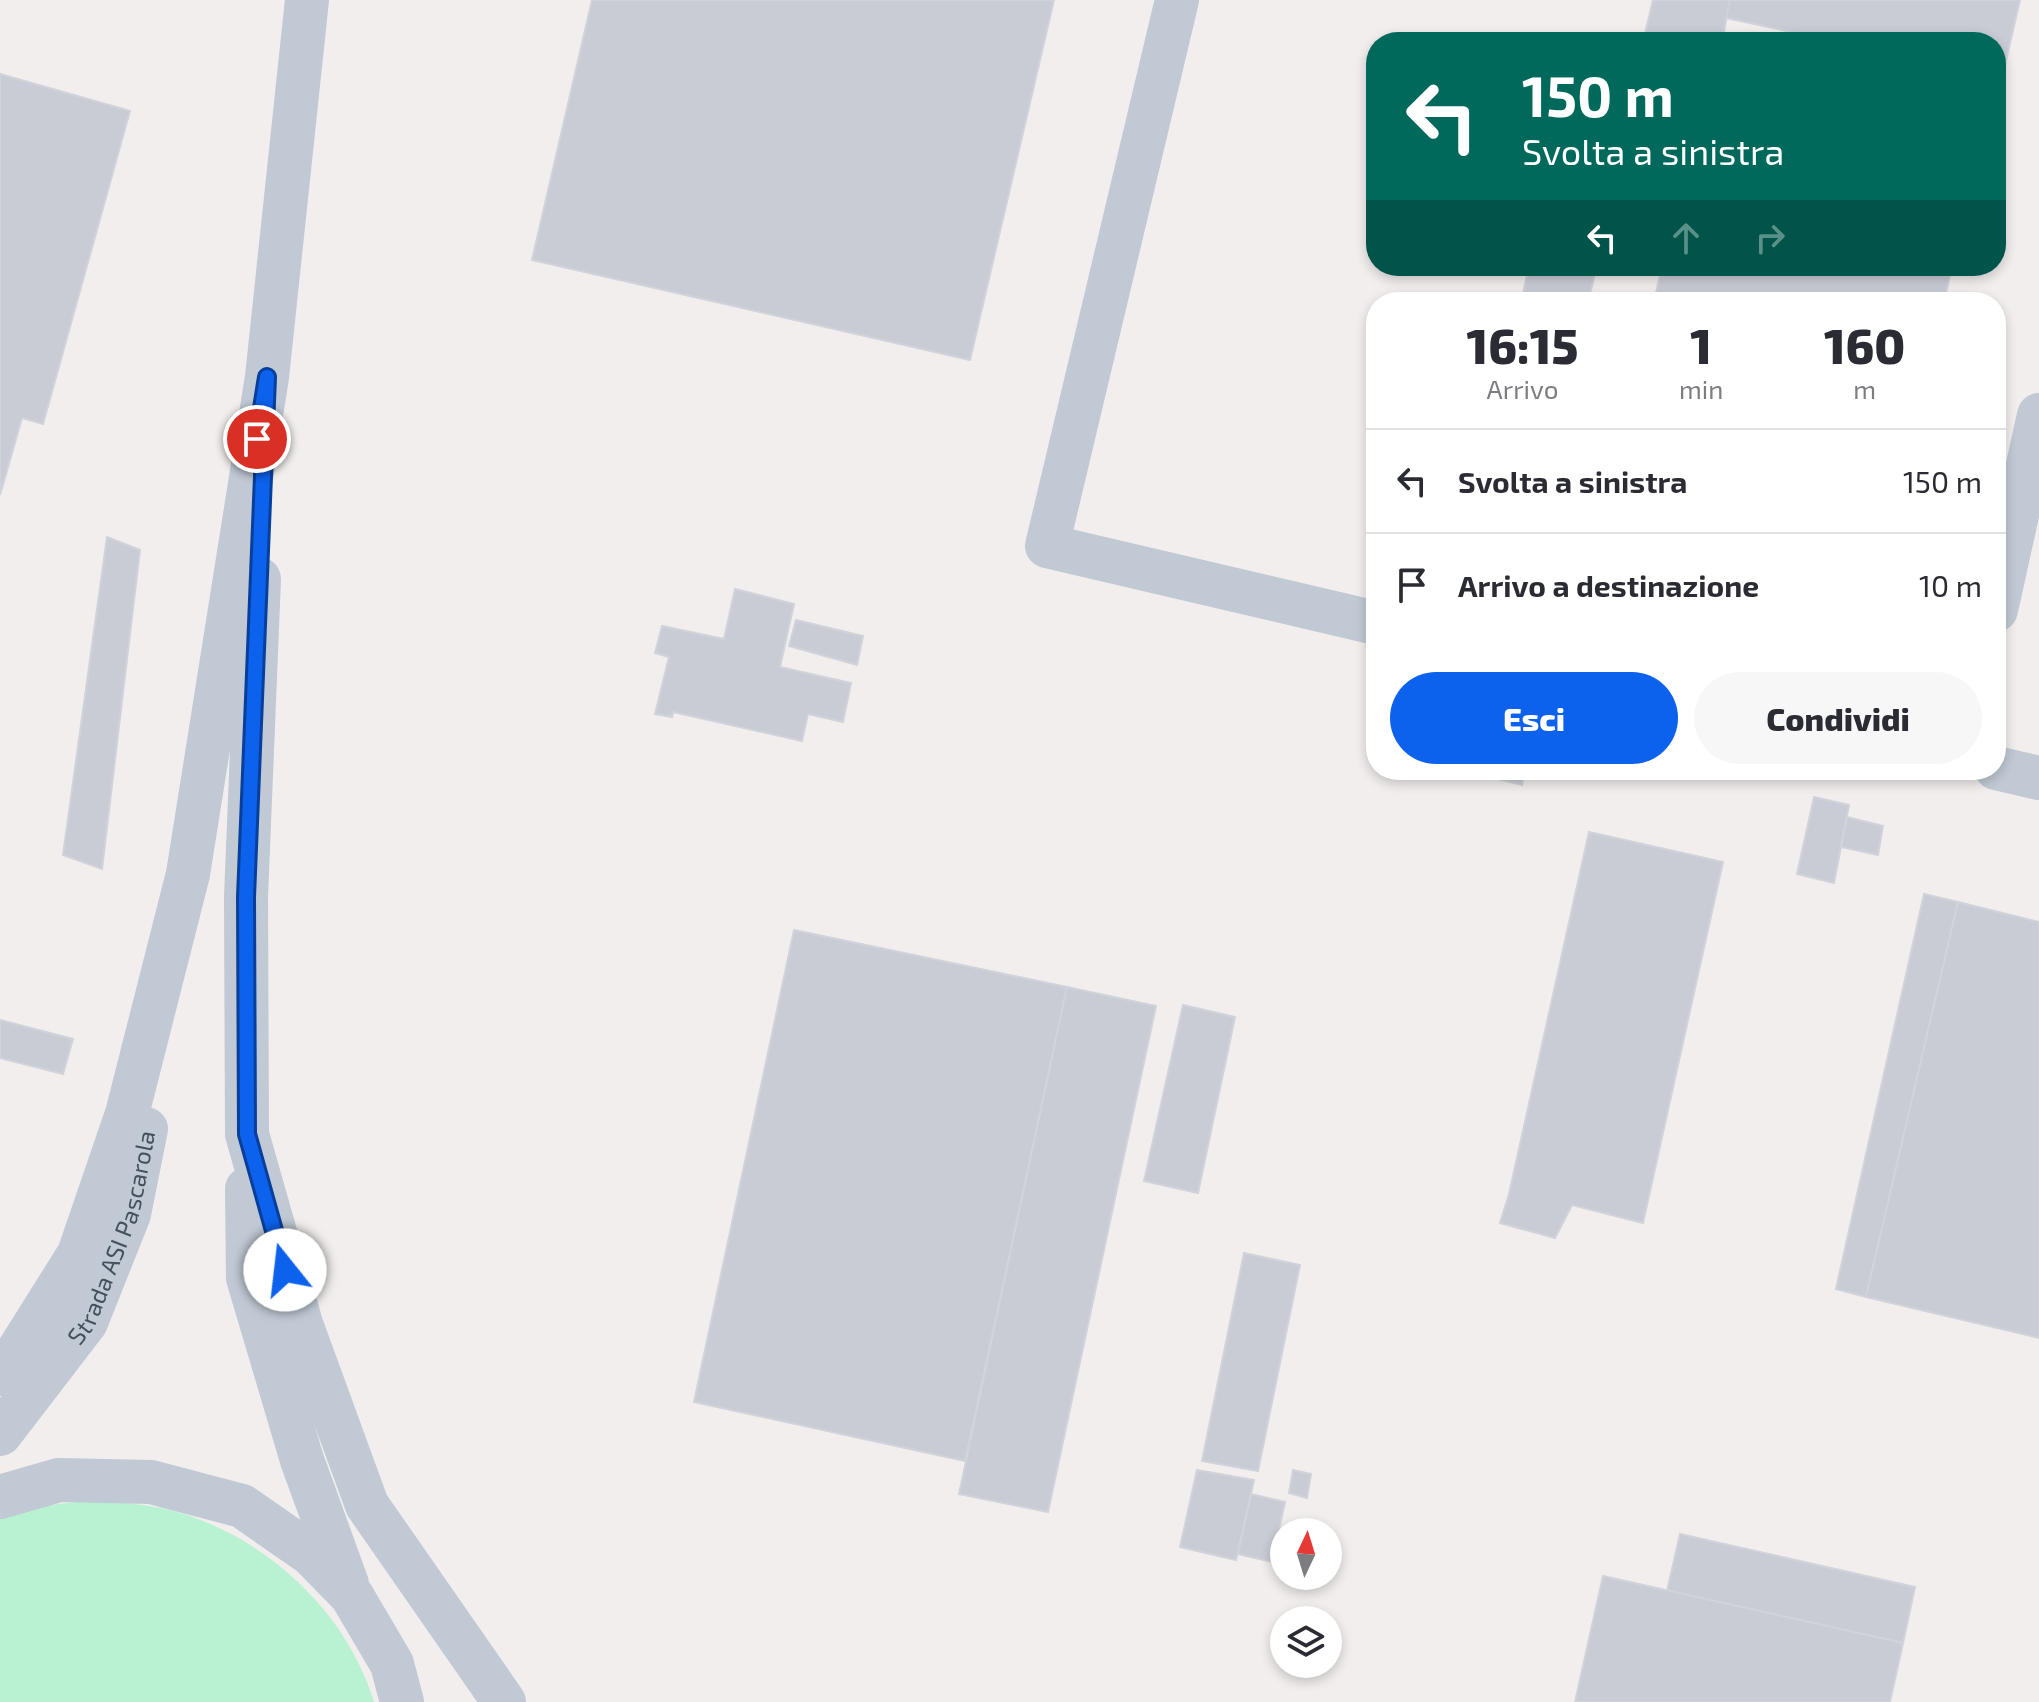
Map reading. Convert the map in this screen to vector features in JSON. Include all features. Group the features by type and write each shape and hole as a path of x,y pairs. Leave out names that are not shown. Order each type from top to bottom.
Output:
{"street":[{"path":"0,1374 10,1364 79,1254 127,1114 188,874 267,377 307,0"},
{"path":"1177,0 1047,546 1366,621"},
{"path":"267,377 246,897 248,1278 302,1460 352,1596 397,1683 435,1702"},
{"path":"2006,565 2039,415"},
{"path":"2006,770 2039,778"},
{"name":"Strada ASI Pascarola","path":"0,1434 86,1322 129,1214 157,1078 188,874"},
{"path":"247,1134 301,1324 367,1505 504,1702"},
{"path":"0,1497 59,1480 151,1482 242,1506 311,1554 352,1596"}],"green space":[{"path":"85,1501 136,1504 175,1511 249,1544 303,1586 326,1612 362,1670 374,1702 0,1702 0,1518 34,1507"}],"building":[{"path":"592,0 1054,0 970,360 532,260"},
{"path":"1653,0 1730,0 1724,32 1645,32"},
{"path":"1730,0 2020,0 2006,61 2006,32 1791,32 1726,18"},
{"path":"0,74 130,111 43,424 22,418 0,495"},
{"path":"1527,276 1594,276 1590,292 1523,292"},
{"path":"1660,276 1950,276 1946,292 1656,292"},
{"path":"107,537 140,550 102,869 63,855"},
{"path":"735,589 794,604 780,667 851,683 843,722 808,714 802,741 673,712 672,717 655,714 669,657 655,653 662,626 724,639"},
{"path":"796,620 863,636 857,665 789,646"},
{"path":"1502,780 1523,780 1522,785"},
{"path":"1814,797 1849,805 1834,883 1797,874"},
{"path":"1847,817 1883,826 1878,855 1841,847"},
{"path":"1589,832 1723,862 1643,1223 1572,1205 1555,1238 1500,1223"},
{"path":"1924,894 1958,902 1866,1297 1836,1289"},
{"path":"1958,902 2039,922 2039,1338 1866,1297"},
{"path":"794,930 1067,987 965,1461 694,1402"},
{"path":"1067,987 1156,1006 1048,1512 959,1494"},
{"path":"1183,1005 1235,1017 1198,1193 1144,1181"},
{"path":"0,1020 73,1039 63,1074 0,1058"},
{"path":"1244,1253 1300,1265 1258,1471 1202,1461"},
{"path":"1197,1470 1254,1480 1236,1560 1180,1547"},
{"path":"1293,1470 1311,1474 1307,1498 1289,1493"},
{"path":"1251,1494 1285,1502 1282,1518 1270,1518 1270,1562 1238,1554"},
{"path":"1680,1534 1915,1587 1903,1643 1667,1591"},
{"path":"1603,1576 1903,1643 1890,1702 1575,1702"}],"route":[{"path":"257,439 267,377 246,897 247,1134 285,1270"}]}
